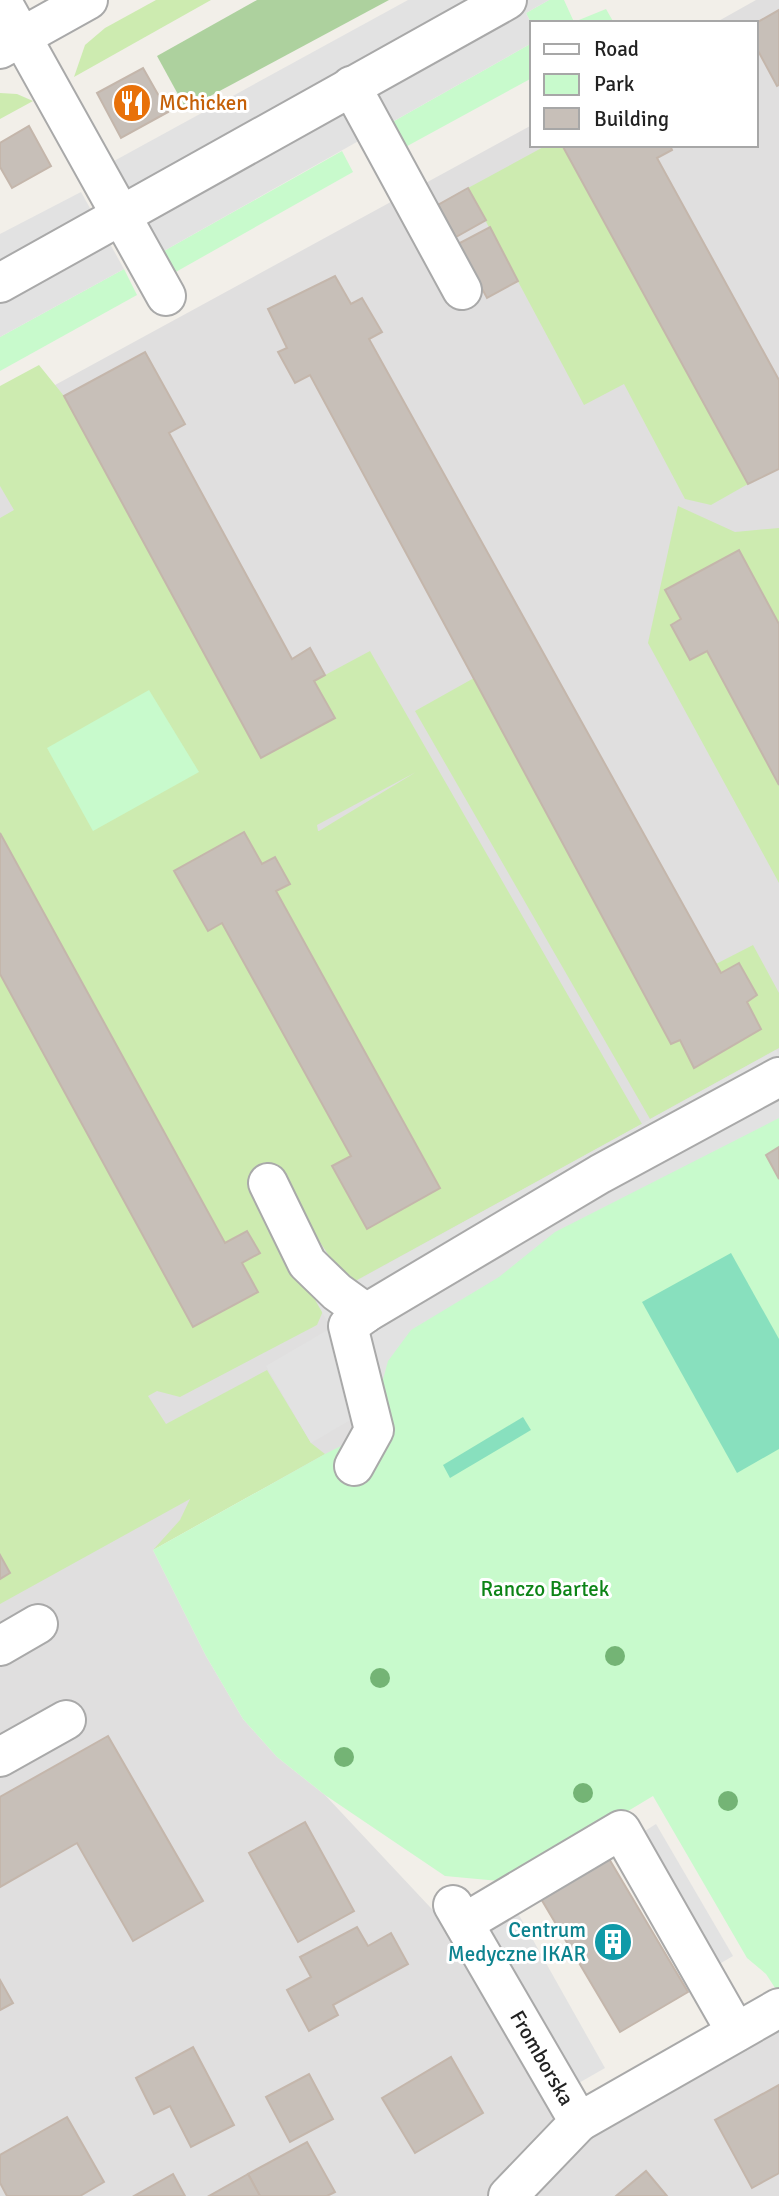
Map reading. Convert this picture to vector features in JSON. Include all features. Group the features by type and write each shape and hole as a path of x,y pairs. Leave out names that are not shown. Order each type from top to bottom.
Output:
{"street":[{"path":"1,0 11,43 121,216 166,296"},
{"path":"11,43 88,0"},
{"path":"0,283 508,0"},
{"path":"351,86 462,290"},
{"path":"354,1466 374,1430 348,1326 600,1174 779,1077"},
{"path":"268,1183 307,1263 337,1292 366,1313"},
{"path":"0,1646 38,1624"},
{"path":"0,1757 66,1720"},
{"name":"Fromborska","path":"508,2196 579,2122 459,1914 621,1830 736,2032"},
{"path":"579,2122 779,2008"}],"shaded area":[{"path":"408,0 549,0 526,13 530,21 530,44 162,252 114,161"},
{"path":"756,0 779,0 779,1078 374,1430 213,1515 153,1550 206,1656 243,1719 277,1757 325,1795 444,1922 579,2122 779,2008 779,2196 0,2196 0,415 530,126 530,147 758,147 758,21 719,21"},
{"path":"81,192 124,269 0,337 0,234"},
{"path":"776,1050 779,1056 779,1118 555,1232 499,1277 411,1330 388,1361 376,1405 311,1443 266,1366 331,1328 309,1289 349,1285"},
{"path":"656,1824 733,1956 690,1981 615,1850"},
{"path":"501,1883 605,2068 577,2084 472,1899"}],"green space":[{"path":"156,0 211,0 74,77 85,45 105,28"},
{"path":"257,0 389,0 186,109 157,56"},
{"path":"549,0 564,0 574,21 530,21 526,13"},
{"path":"606,9 613,21 576,21"},
{"path":"530,44 530,79 400,150 387,125"},
{"path":"0,93 17,94 33,101 0,119"},
{"path":"543,147 563,147 748,484 711,505 685,499 624,384 584,405 468,188"},
{"path":"342,151 353,172 174,273 162,252"},
{"path":"124,269 137,295 0,371 0,337"},
{"path":"39,365 64,396 261,758 335,718 314,681 370,651 642,1124 348,1285 286,1190 323,1311 317,1325 180,1397 157,1391 148,1396 166,1424 267,1370 311,1443 325,1454 153,1550 180,1520 190,1499 0,1604 0,1579 10,1573 0,1555 0,974 193,1327 257,1291 242,1263 259,1253 225,1243 0,833 0,518 14,510 0,486 0,386","holes":["416,772 319,831 318,831 317,825","244,832 262,864 275,857 290,884 276,891 440,1187 367,1228 332,1166 351,1156 222,923 207,930 175,871"]},
{"path":"678,506 735,532 779,528 779,624 739,550 665,590 681,619 707,651 779,785 779,883 648,643"},
{"path":"474,678 671,1044 680,1040 695,1068 761,1029 747,1002 757,995 740,964 721,973 716,964 753,945 779,993 779,1048 650,1119 415,711"},
{"path":"149,690 199,772 93,831 47,748"},
{"name":"Ranczo Bartek","path":"779,1103 779,1994 766,1974 747,1958 653,1796 510,1882 445,1876 325,1795 277,1757 243,1719 206,1656 153,1550 373,1430 348,1326"},
{"path":"731,1253 779,1339 779,1449 737,1473 642,1302"},
{"path":"523,1417 531,1430 450,1478 443,1465"}],"building":[{"path":"779,10 777,86 758,51 758,22"},
{"name":"MChicken","path":"143,68 168,112 121,138 97,93"},
{"path":"29,126 51,166 12,188 0,167 0,143"},
{"path":"563,147 671,147 672,150 657,158 779,380 779,469 748,484"},
{"path":"468,188 486,220 456,237 438,205"},
{"path":"490,227 518,281 487,298 458,244"},
{"path":"335,276 351,304 362,298 382,332 369,339 721,973 739,963 757,995 747,1002 761,1029 694,1068 680,1040 671,1044 310,375 295,383 278,352 287,348 268,309"},
{"path":"145,352 185,424 169,433 292,659 310,648 325,675 314,681 335,718 261,758 64,396"},
{"path":"739,550 779,624 779,785 707,651 690,660 671,625 681,619 665,590"},
{"path":"244,832 262,864 275,857 290,884 276,891 440,1188 367,1229 332,1166 351,1156 222,923 208,931 174,871"},
{"path":"0,833 225,1243 247,1231 260,1253 242,1263 258,1292 193,1327 0,974"},
{"path":"779,1147 779,1179 766,1155"},
{"path":"0,1555 10,1573 0,1579"},
{"path":"108,1736 203,1901 133,1941 77,1843 0,1887 0,1797"},
{"path":"305,1822 354,1911 298,1942 249,1853"},
{"name":"Centrum Medyczne IKAR","path":"605,1852 688,1992 620,2032 537,1892"},
{"path":"357,1927 368,1946 391,1933 408,1964 333,2005 338,2015 309,2031 287,1990 311,1977 300,1957"},
{"path":"0,1980 13,2003 0,2010"},
{"path":"193,2047 234,2125 191,2147 170,2106 154,2114 136,2078"},
{"path":"451,2057 483,2113 415,2153 382,2098"},
{"path":"309,2074 333,2119 290,2142 266,2097"},
{"path":"779,2085 779,2173 752,2188 715,2120"},
{"path":"67,2117 104,2182 80,2196 7,2196 0,2183 0,2155"},
{"path":"307,2142 335,2192 327,2196 260,2196 248,2174"},
{"path":"646,2171 667,2196 616,2196"},
{"path":"173,2174 185,2196 134,2196"},
{"path":"248,2174 260,2196 209,2196"}],"place":[{"name":"MChicken","path":"132,103"},
{"name":"Centrum Medyczne IKAR","path":"613,1942"}]}
